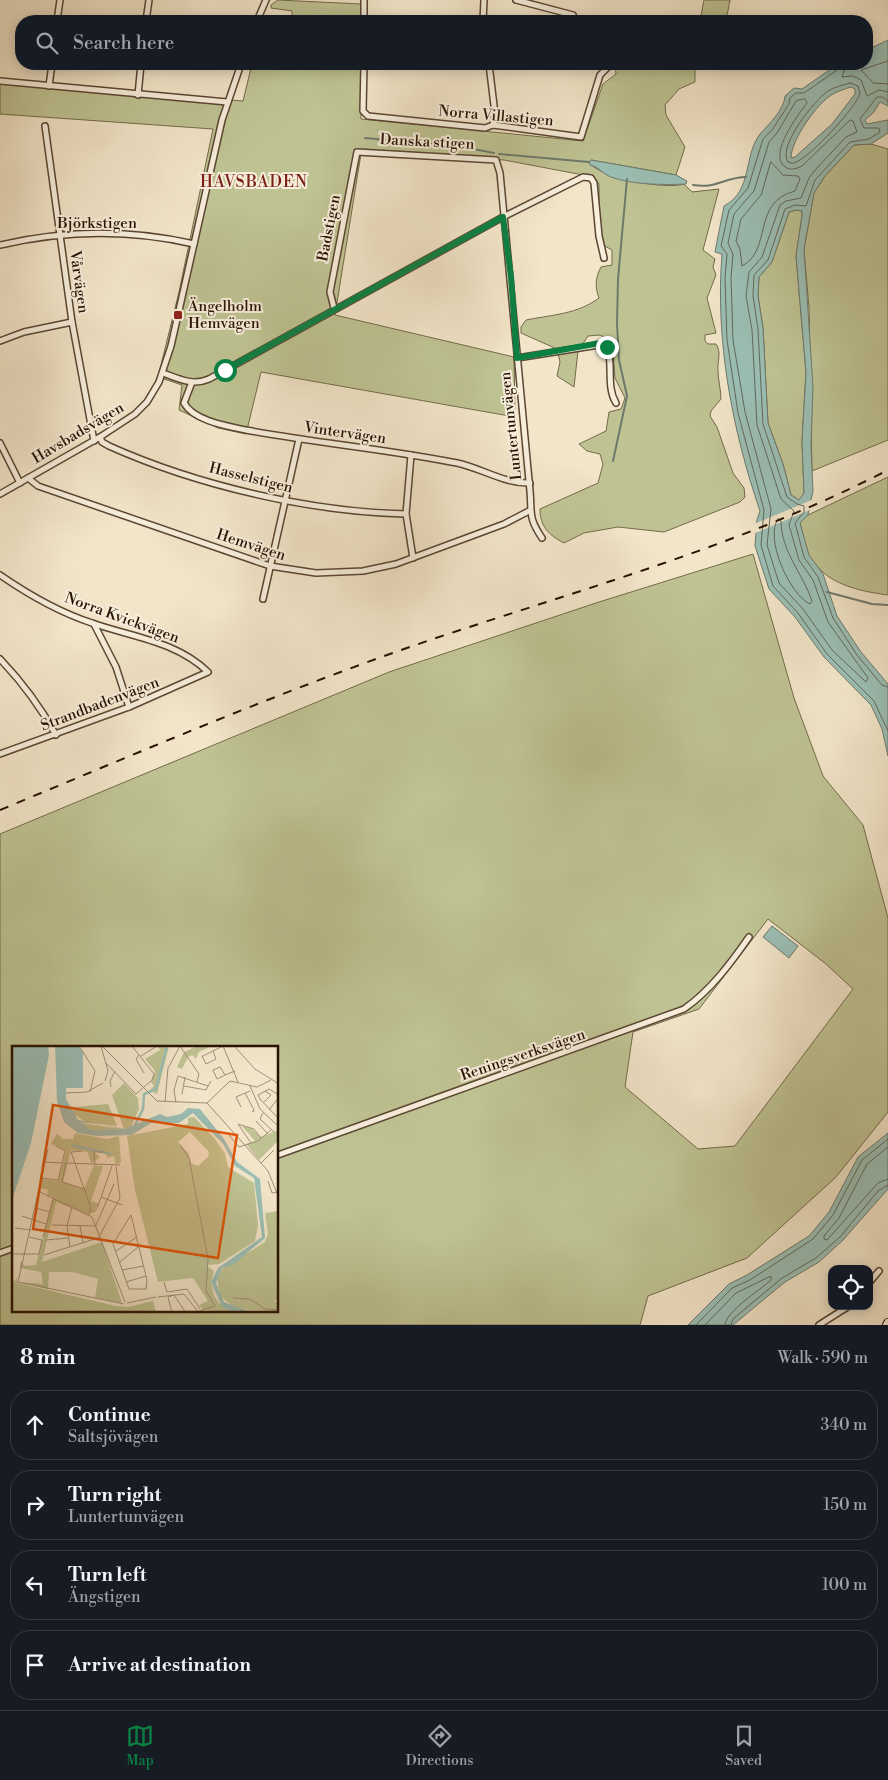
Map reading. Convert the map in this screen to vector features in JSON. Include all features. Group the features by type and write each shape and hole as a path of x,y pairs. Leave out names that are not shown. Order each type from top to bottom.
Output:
{"street":[{"path":"58,15 60,0"},
{"path":"147,15 150,0"},
{"path":"364,0 364,15"},
{"path":"484,0 484,15"},
{"path":"516,0 573,15"},
{"path":"259,15 263,1"},
{"path":"49,86 51,70"},
{"path":"138,95 140,70"},
{"name":"Havsbadsvägen","path":"0,494 100,438 135,414 147,402 162,373 227,102 239,70"},
{"name":"Norra Villastigen","path":"364,70 364,113 368,116 484,128 493,125 581,137 600,75 606,70"},
{"path":"490,70 494,114 493,125"},
{"path":"0,81 227,102"},
{"name":"Vårvägen","path":"45,126 72,322 94,440"},
{"name":"Danska stigen","path":"358,152 496,160"},
{"name":"Badstigen","path":"334,308 330,292 358,152"},
{"name":"Luntertunvägen","path":"496,160 500,173 503,217 511,277 530,483 529,511"},
{"path":"162,373 192,382 209,379 334,308 580,178 591,178 594,182 599,236 604,258"},
{"name":"Björkstigen","path":"0,245 59,234 130,233 194,244"},
{"path":"0,342 24,332 72,322"},
{"path":"517,358 600,343 606,344 612,396 616,403"},
{"name":"Vintervägen","path":"192,382 184,404 188,409 195,415 232,427 298,439 459,463 510,481 530,483"},
{"name":"Hasselstigen","path":"100,438 102,442 109,446 163,468 285,501 406,514"},
{"path":"263,599 298,439"},
{"path":"0,443 20,483"},
{"path":"411,455 406,514 413,558"},
{"name":"Hemvägen","path":"28,478 38,486 270,566 296,572 331,573 381,568 504,524 529,511"},
{"path":"529,511 535,527 542,538"},
{"name":"Norra Kvickvägen","path":"0,574 29,596 94,624 131,633 169,646 189,657 208,672"},
{"path":"94,624 116,668 129,707"},
{"path":"0,659 25,685 42,709 56,735"},
{"name":"Strandbadenvägen","path":"0,754 129,707 177,688 208,672"},
{"name":"Reningsverksvägen","path":"279,1155 684,1009 699,998 735,957 749,937"},
{"path":"0,1253 12,1249"},
{"path":"873,1278 879,1271"},
{"path":"819,1325 843,1310"}],"green space":[{"path":"278,0 361,4 361,15 292,15 292,11 271,8 271,5"},
{"path":"704,0 730,0 727,15 701,15"},
{"path":"251,70 361,70 361,119 583,141 603,84 616,74 616,70 695,70 695,82 679,89 665,105 666,115 685,147 676,175 591,160 589,162 595,168 619,178 649,184 684,184 692,192 719,189 703,250 715,259 713,267 716,275 707,298 716,333 705,335 705,341 708,344 716,344 719,351 718,374 721,399 711,411 710,416 717,427 733,473 744,488 745,497 740,502 664,532 618,527 584,533 564,543 546,530 540,515 540,509 598,483 603,464 600,454 587,451 579,444 606,431 609,412 621,409 625,398 615,378 613,351 608,339 600,335 588,336 578,351 574,387 557,376 560,362 557,349 521,333 521,327 526,320 573,311 599,298 596,287 598,275 601,267 612,265 612,250 603,245 599,218 599,184 594,177 504,160 361,154 335,315 514,357 515,417 261,372 246,434 218,428 179,410 182,385 158,377 179,292 213,129 0,114 0,81 243,101"},
{"path":"871,144 888,149 888,440 812,471 809,308 804,249 814,193 825,176 854,145"},
{"path":"802,211 796,256 806,372 802,441 804,493 800,501 791,495 783,464 768,423 763,328 758,296 759,277 772,262 789,212"},
{"path":"888,477 888,595 844,585 825,574 808,553 800,523 808,515"},
{"path":"753,554 794,698 823,776 863,825 888,918 888,1112 836,1177 747,1258 648,1296 640,1325 0,1325 0,834 389,672 599,602","holes":["768,919 826,964 853,989 735,1146 698,1149 625,1087 633,1032 699,1009"]}],"water":[{"path":"888,40 888,106 880,102 874,112 865,120 867,124 888,120 888,133 871,144 854,145 825,176 814,193 804,249 813,387 811,446 813,491 808,515 800,523 809,555 823,574 837,616 861,652 888,684 888,756 882,729 871,705 824,657 795,617 769,589 755,546 757,520 760,511 741,448 728,384 721,319 720,286 722,254 715,252 724,206 733,200 739,192 744,182 755,143 760,134 779,112 785,96 794,88 802,89 829,70 873,70 873,47","holes":["851,87 855,89 855,94 832,124 795,157 791,158 792,150 800,132 820,105 839,91","802,211 796,256 806,372 802,441 804,493 799,500 791,495 783,464 768,423 763,328 758,296 759,277 772,262 789,212"]},
{"path":"591,160 676,175 687,181 686,184 658,184 620,180 608,176 590,165 589,162"},
{"path":"772,926 798,946 789,958 763,937"},
{"path":"888,1133 888,1189 843,1240 819,1262 785,1282 733,1325 688,1325 729,1284 747,1275 809,1236 829,1212 858,1157"}],"pier":[{"path":"814,499 812,509 753,534 754,524"}],"waterway":[{"path":"365,138 463,147 494,153"},
{"path":"499,154 589,162"},
{"path":"693,185 715,184 746,177"},
{"path":"613,461 627,396 619,360 617,324 618,279 627,179"},
{"path":"827,592 872,604 888,605"}],"railway":[{"path":"0,810 217,720 381,657 665,563 722,542 834,496 888,470"}],"place":[{"name":"Ängelholm Hemvägen","path":"178,315"}],"district":[{"name":"HAVSBADEN","path":"254,182"}],"route":[{"path":"225,370 334,308 503,217 511,277 517,358 600,343 606,344 607,347"}]}
